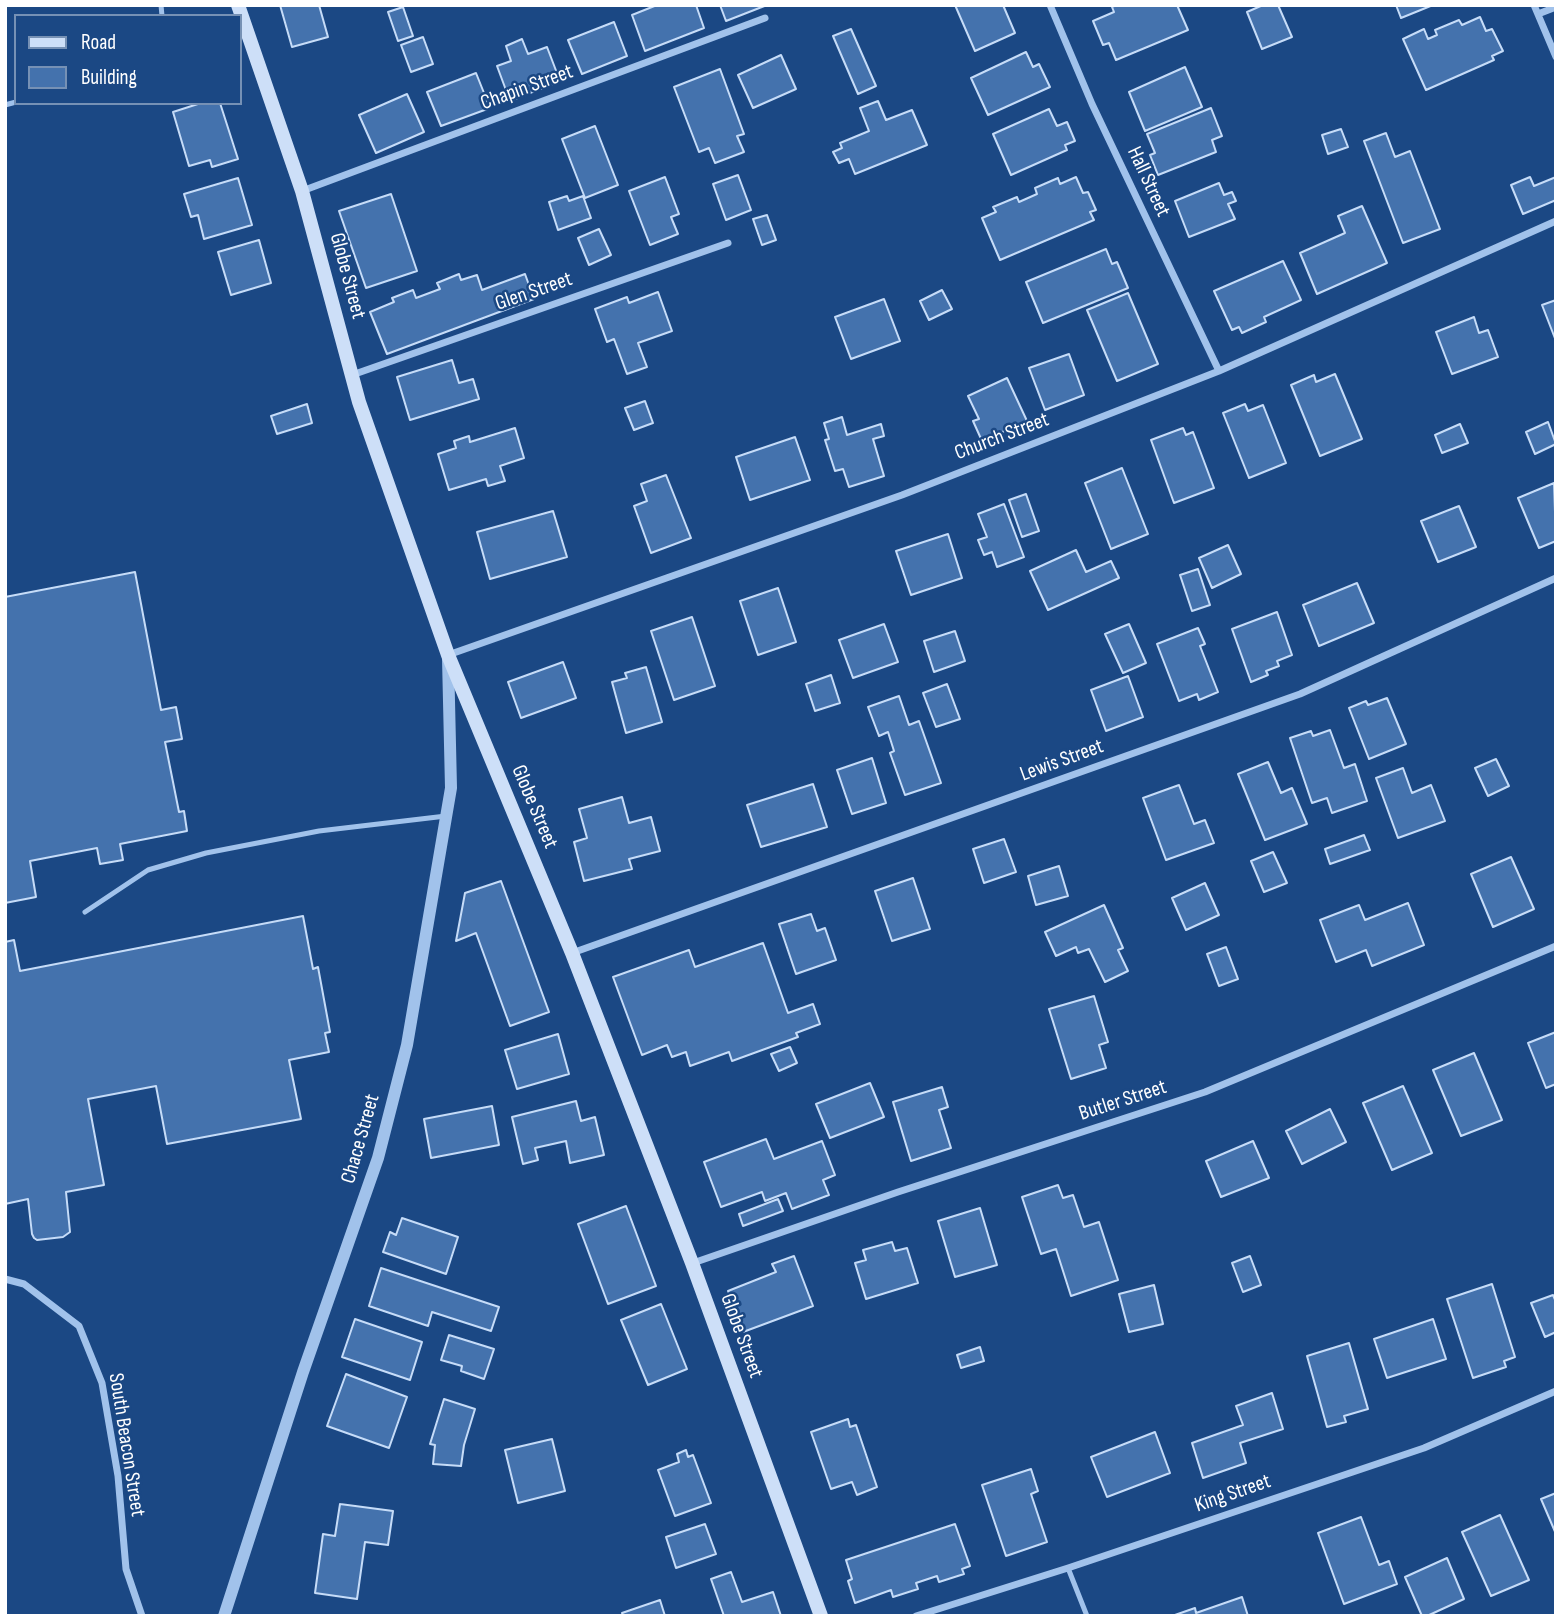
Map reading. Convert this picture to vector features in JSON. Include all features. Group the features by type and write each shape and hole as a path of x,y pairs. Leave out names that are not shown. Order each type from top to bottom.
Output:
{"main road":[{"name":"Globe Street","path":"243,28 302,191 359,402 448,654 572,953 692,1263 821,1616"}],"street":[{"name":"Hall Street","path":"1050,5 1092,104 1219,371"},
{"path":"1534,5 1556,57"},
{"path":"1538,14 1556,7"},
{"name":"Chapin Street","path":"302,191 765,18"},
{"name":"Church Street","path":"448,654 902,495 1219,371 1556,221"},
{"name":"Glen Street","path":"352,375 728,243"},
{"name":"Lewis Street","path":"572,953 1300,694 1556,578"},
{"name":"Chace Street","path":"224,1616 303,1372 378,1158 408,1045 451,788 448,654"},
{"name":"Butler Street","path":"692,1263 898,1192 1205,1092 1556,946"},
{"name":"South Beacon Street","path":"5,1279 24,1284 79,1326 102,1383 118,1476 125,1569 142,1616"},
{"name":"King Street","path":"916,1616 1068,1568 1424,1448 1556,1391"}],"lane":[{"path":"85,912 148,870 206,853 319,831 446,816"},
{"path":"1068,1568 1087,1616"}],"building":[{"path":"280,5 319,5 328,37 292,47"},
{"path":"657,5 696,5 704,28 645,51 632,15"},
{"path":"720,5 767,5 726,21"},
{"path":"955,5 1003,5 1015,33 975,51"},
{"path":"1177,5 1188,30 1116,60 1109,43 1103,45 1093,21 1114,12 1112,7"},
{"path":"1263,5 1278,5 1292,37 1262,49 1247,12"},
{"path":"1396,5 1433,5 1401,18"},
{"path":"403,7 413,36 398,41 388,12"},
{"path":"1480,17 1486,31 1492,29 1503,51 1492,56 1494,60 1426,90 1403,39 1424,29 1428,39 1437,35 1435,30 1459,20 1462,25"},
{"path":"614,22 627,56 582,74 568,40"},
{"path":"851,29 876,86 858,94 833,36"},
{"path":"423,37 433,64 411,72 401,45"},
{"path":"522,39 528,54 547,47 560,81 510,101 497,66 511,61 506,46"},
{"path":"1026,52 1033,67 1039,64 1050,87 988,115 971,78"},
{"path":"781,55 796,89 753,108 738,75"},
{"path":"1185,67 1202,107 1145,131 1129,92"},
{"path":"720,69 744,134 737,136 744,152 715,163 709,148 699,152 674,87"},
{"path":"476,73 490,108 441,126 427,92"},
{"path":"407,94 424,132 376,153 359,115"},
{"path":"878,101 886,120 912,110 927,145 855,174 849,159 839,163 833,152 842,148 840,143 869,131 860,108"},
{"path":"195,105 221,105 238,159 212,167 210,160 189,166 173,112"},
{"path":"1211,108 1222,136 1212,140 1216,152 1158,175 1150,155 1155,153 1147,134"},
{"path":"1049,109 1057,126 1067,122 1075,141 1065,145 1067,150 1011,175 993,134"},
{"path":"595,126 618,185 585,198 562,139"},
{"path":"1341,129 1348,147 1328,154 1322,135"},
{"path":"1386,133 1395,157 1410,151 1440,229 1403,243 1364,141"},
{"path":"738,175 751,210 726,220 713,184"},
{"path":"665,177 679,214 671,217 678,234 650,245 629,191"},
{"path":"1076,177 1083,193 1088,192 1096,210 1090,212 1094,220 1000,260 982,218 996,212 993,207 1017,197 1019,202 1037,194 1035,188 1058,178 1060,184"},
{"path":"1530,177 1534,186 1556,177 1556,200 1523,214 1511,185"},
{"path":"238,178 252,225 204,239 198,215 191,217 184,194"},
{"path":"1219,183 1224,195 1232,192 1236,201 1228,204 1235,219 1189,237 1175,201"},
{"path":"391,194 417,271 366,288 339,211"},
{"path":"567,196 569,201 583,196 591,218 558,230 549,202"},
{"path":"1362,206 1387,263 1317,294 1300,253 1345,233 1338,216"},
{"path":"767,215 776,240 762,245 753,219"},
{"path":"599,229 611,255 589,265 578,238"},
{"path":"259,240 271,283 231,295 218,252"},
{"path":"1106,249 1112,264 1117,262 1128,288 1043,323 1026,282"},
{"path":"1283,261 1301,300 1264,317 1266,322 1242,333 1239,327 1232,330 1214,291"},
{"path":"459,274 461,280 477,275 482,290 525,274 534,299 387,354 370,312 394,302 392,298 413,290 416,298 440,289 437,283"},
{"path":"942,290 952,309 929,320 920,301"},
{"path":"658,292 672,331 638,343 647,367 627,374 614,339 607,342 595,309 627,297 629,303"},
{"path":"1128,293 1158,364 1117,381 1087,310"},
{"path":"884,299 900,341 851,359 835,317"},
{"path":"1556,300 1556,341 1542,305"},
{"path":"1474,317 1479,333 1488,330 1498,357 1452,374 1436,332"},
{"path":"1069,354 1084,395 1045,410 1029,368"},
{"path":"452,360 459,383 473,379 479,399 410,420 397,377"},
{"path":"1335,374 1362,439 1320,456 1291,385 1314,375 1316,382"},
{"path":"1007,378 1027,421 982,441 973,421 979,419 968,396"},
{"path":"645,401 653,423 634,430 625,408"},
{"path":"307,404 312,423 277,434 271,416"},
{"path":"1245,404 1248,411 1263,405 1286,463 1249,478 1223,413"},
{"path":"842,417 847,435 881,424 884,436 873,439 884,476 849,487 843,469 835,471 825,440 829,439 824,423"},
{"path":"1548,422 1556,444 1535,454 1526,432"},
{"path":"1460,424 1468,443 1442,453 1435,435"},
{"path":"515,428 524,458 500,466 505,481 488,486 486,479 449,490 438,454 456,448 454,441 469,436 470,442"},
{"path":"1183,428 1186,435 1193,432 1214,488 1174,503 1151,440"},
{"path":"795,437 810,480 750,500 736,457"},
{"path":"1122,468 1148,534 1111,549 1085,483"},
{"path":"666,475 691,538 651,553 634,506 647,501 641,484"},
{"path":"1554,483 1556,541 1539,548 1518,498"},
{"path":"1026,494 1039,531 1022,537 1009,500"},
{"path":"1004,504 1024,557 997,567 992,552 984,555 978,540 987,537 978,514"},
{"path":"1459,506 1476,547 1438,562 1421,521"},
{"path":"553,511 567,557 490,579 477,532"},
{"path":"948,534 962,578 911,595 896,551"},
{"path":"1228,545 1241,574 1212,588 1199,558"},
{"path":"1076,550 1086,572 1111,561 1119,578 1048,610 1030,571"},
{"path":"1198,569 1210,605 1192,611 1180,575"},
{"path":"135,572 161,710 176,707 182,739 165,742 179,812 184,811 187,831 120,844 123,860 100,864 97,848 30,861 36,897 5,903 5,597"},
{"path":"1357,583 1374,623 1319,646 1303,605"},
{"path":"778,588 796,642 758,655 740,601"},
{"path":"1277,612 1292,655 1277,661 1279,666 1266,671 1268,675 1251,682 1232,629"},
{"path":"692,617 715,686 674,700 651,631"},
{"path":"884,624 898,662 853,678 839,640"},
{"path":"1129,624 1146,663 1123,673 1105,634"},
{"path":"1198,628 1205,644 1200,646 1218,692 1199,700 1197,694 1179,701 1157,644"},
{"path":"955,631 965,661 934,672 924,641"},
{"path":"563,662 576,698 521,718 508,682"},
{"path":"646,667 662,722 626,733 612,682 627,678 625,673"},
{"path":"831,675 840,703 815,711 806,684"},
{"path":"1128,676 1143,717 1106,731 1091,690"},
{"path":"947,684 960,719 936,727 923,693"},
{"path":"899,696 909,725 919,721 941,783 905,795 890,753 894,751 888,732 879,736 868,707"},
{"path":"1387,698 1406,744 1369,759 1349,708 1366,701 1368,705"},
{"path":"1330,730 1344,768 1355,764 1367,801 1332,813 1327,798 1312,803 1290,738 1311,731 1313,736"},
{"path":"872,758 886,803 852,814 837,770"},
{"path":"1496,759 1509,786 1488,796 1475,768"},
{"path":"1268,762 1281,793 1292,788 1307,824 1265,840 1238,774"},
{"path":"1403,768 1412,793 1431,785 1445,821 1398,838 1376,778"},
{"path":"813,784 827,827 761,847 747,805"},
{"path":"1179,785 1194,824 1205,820 1214,843 1166,860 1143,798"},
{"path":"622,797 629,823 651,817 660,851 629,859 632,869 584,881 574,842 587,838 579,809"},
{"path":"1364,835 1370,850 1330,864 1325,849"},
{"path":"1004,839 1016,872 984,883 973,849"},
{"path":"1273,852 1287,883 1264,892 1251,861"},
{"path":"1511,857 1534,909 1493,927 1471,874"},
{"path":"1059,866 1068,896 1036,905 1028,876"},
{"path":"913,878 930,929 892,941 875,891"},
{"path":"501,881 549,1012 510,1026 476,933 456,941 465,893"},
{"path":"1205,883 1219,915 1186,930 1172,898"},
{"path":"1408,903 1424,945 1372,966 1366,950 1336,962 1320,920 1359,905 1365,920"},
{"path":"1104,905 1123,948 1118,950 1128,971 1105,982 1089,949 1078,953 1076,947 1056,956 1045,932"},
{"path":"811,914 817,931 825,928 836,960 796,974 779,924"},
{"path":"303,916 313,969 318,967 330,1032 325,1033 329,1052 289,1060 301,1119 167,1144 156,1086 88,1099 104,1185 66,1192 70,1232 63,1237 37,1240 34,1238 28,1199 5,1204 5,942 14,940 20,971"},
{"path":"763,943 788,1013 813,1004 820,1024 796,1033 798,1037 732,1061 729,1052 690,1066 686,1052 672,1057 667,1045 642,1055 613,977 689,950 695,967"},
{"path":"1226,947 1238,979 1219,986 1207,954"},
{"path":"1094,996 1108,1042 1099,1045 1106,1068 1071,1079 1049,1009"},
{"path":"1556,1032 1556,1084 1546,1088 1528,1043"},
{"path":"558,1034 569,1074 517,1089 505,1050"},
{"path":"790,1047 797,1063 779,1071 771,1054"},
{"path":"1474,1053 1502,1120 1461,1136 1433,1070"},
{"path":"870,1083 884,1117 830,1138 816,1104"},
{"path":"1403,1086 1432,1153 1392,1170 1363,1103"},
{"path":"942,1087 948,1107 939,1110 951,1148 911,1161 893,1102"},
{"path":"576,1101 581,1121 595,1117 604,1155 570,1163 566,1141 535,1148 538,1160 523,1164 512,1117"},
{"path":"492,1106 499,1145 431,1158 424,1119"},
{"path":"1330,1109 1346,1142 1302,1164 1286,1131"},
{"path":"766,1139 774,1159 822,1141 835,1175 823,1180 829,1195 792,1209 786,1193 765,1201 762,1192 721,1207 704,1162"},
{"path":"1253,1141 1269,1178 1221,1197 1206,1161"},
{"path":"1058,1185 1063,1198 1073,1195 1084,1227 1099,1222 1118,1280 1071,1296 1056,1249 1041,1254 1022,1197"},
{"path":"778,1199 783,1211 743,1226 739,1214"},
{"path":"626,1206 656,1286 608,1304 578,1224"},
{"path":"980,1208 997,1265 955,1277 938,1221"},
{"path":"402,1218 458,1237 446,1274 383,1252 390,1232 396,1235"},
{"path":"892,1242 895,1251 907,1248 918,1283 866,1299 855,1263 866,1260 863,1250"},
{"path":"794,1256 813,1306 743,1332 728,1291 776,1272 772,1264"},
{"path":"1250,1256 1261,1285 1243,1292 1232,1263"},
{"path":"381,1268 499,1307 491,1331 432,1312 428,1326 369,1306"},
{"path":"1492,1284 1515,1357 1504,1361 1506,1367 1473,1378 1447,1299"},
{"path":"1154,1285 1163,1324 1129,1332 1119,1294"},
{"path":"1553,1295 1556,1302 1556,1332 1545,1337 1531,1303"},
{"path":"661,1304 687,1369 648,1385 621,1320"},
{"path":"355,1319 422,1342 410,1380 342,1357"},
{"path":"1433,1319 1446,1359 1387,1378 1374,1339"},
{"path":"449,1335 494,1349 484,1379 461,1371 462,1366 441,1360"},
{"path":"1349,1343 1368,1409 1344,1416 1346,1422 1327,1427 1307,1356"},
{"path":"980,1347 984,1361 961,1368 957,1355"},
{"path":"346,1374 407,1397 389,1448 327,1426"},
{"path":"1272,1393 1283,1429 1240,1443 1246,1463 1203,1478 1192,1443 1243,1425 1236,1406"},
{"path":"444,1399 475,1409 461,1466 433,1464 435,1445 430,1444"},
{"path":"848,1419 850,1427 856,1425 877,1487 857,1495 852,1482 831,1489 811,1432"},
{"path":"1155,1432 1170,1473 1107,1497 1091,1457"},
{"path":"552,1439 565,1491 518,1503 505,1450"},
{"path":"686,1450 688,1457 693,1455 711,1503 675,1516 658,1470 679,1462 677,1454"},
{"path":"1031,1469 1038,1491 1031,1494 1047,1542 1006,1556 982,1485"},
{"path":"1556,1493 1556,1534 1541,1499"},
{"path":"340,1504 393,1511 388,1545 365,1542 357,1599 315,1593 323,1534 335,1536"},
{"path":"1500,1515 1529,1580 1491,1596 1462,1532"},
{"path":"1361,1517 1379,1565 1389,1561 1397,1584 1344,1604 1318,1533"},
{"path":"705,1524 716,1554 676,1568 666,1537"},
{"path":"955,1524 970,1566 962,1569 964,1574 939,1582 937,1576 916,1583 918,1589 893,1597 891,1590 855,1603 848,1581 852,1579 846,1560"},
{"path":"1447,1558 1464,1599 1422,1616 1405,1577"},
{"path":"731,1572 742,1602 773,1592 781,1616 724,1616 711,1579"},
{"path":"1242,1597 1248,1616 1172,1616 1195,1608 1196,1613"},
{"path":"660,1600 665,1616 623,1616 622,1613"}]}
